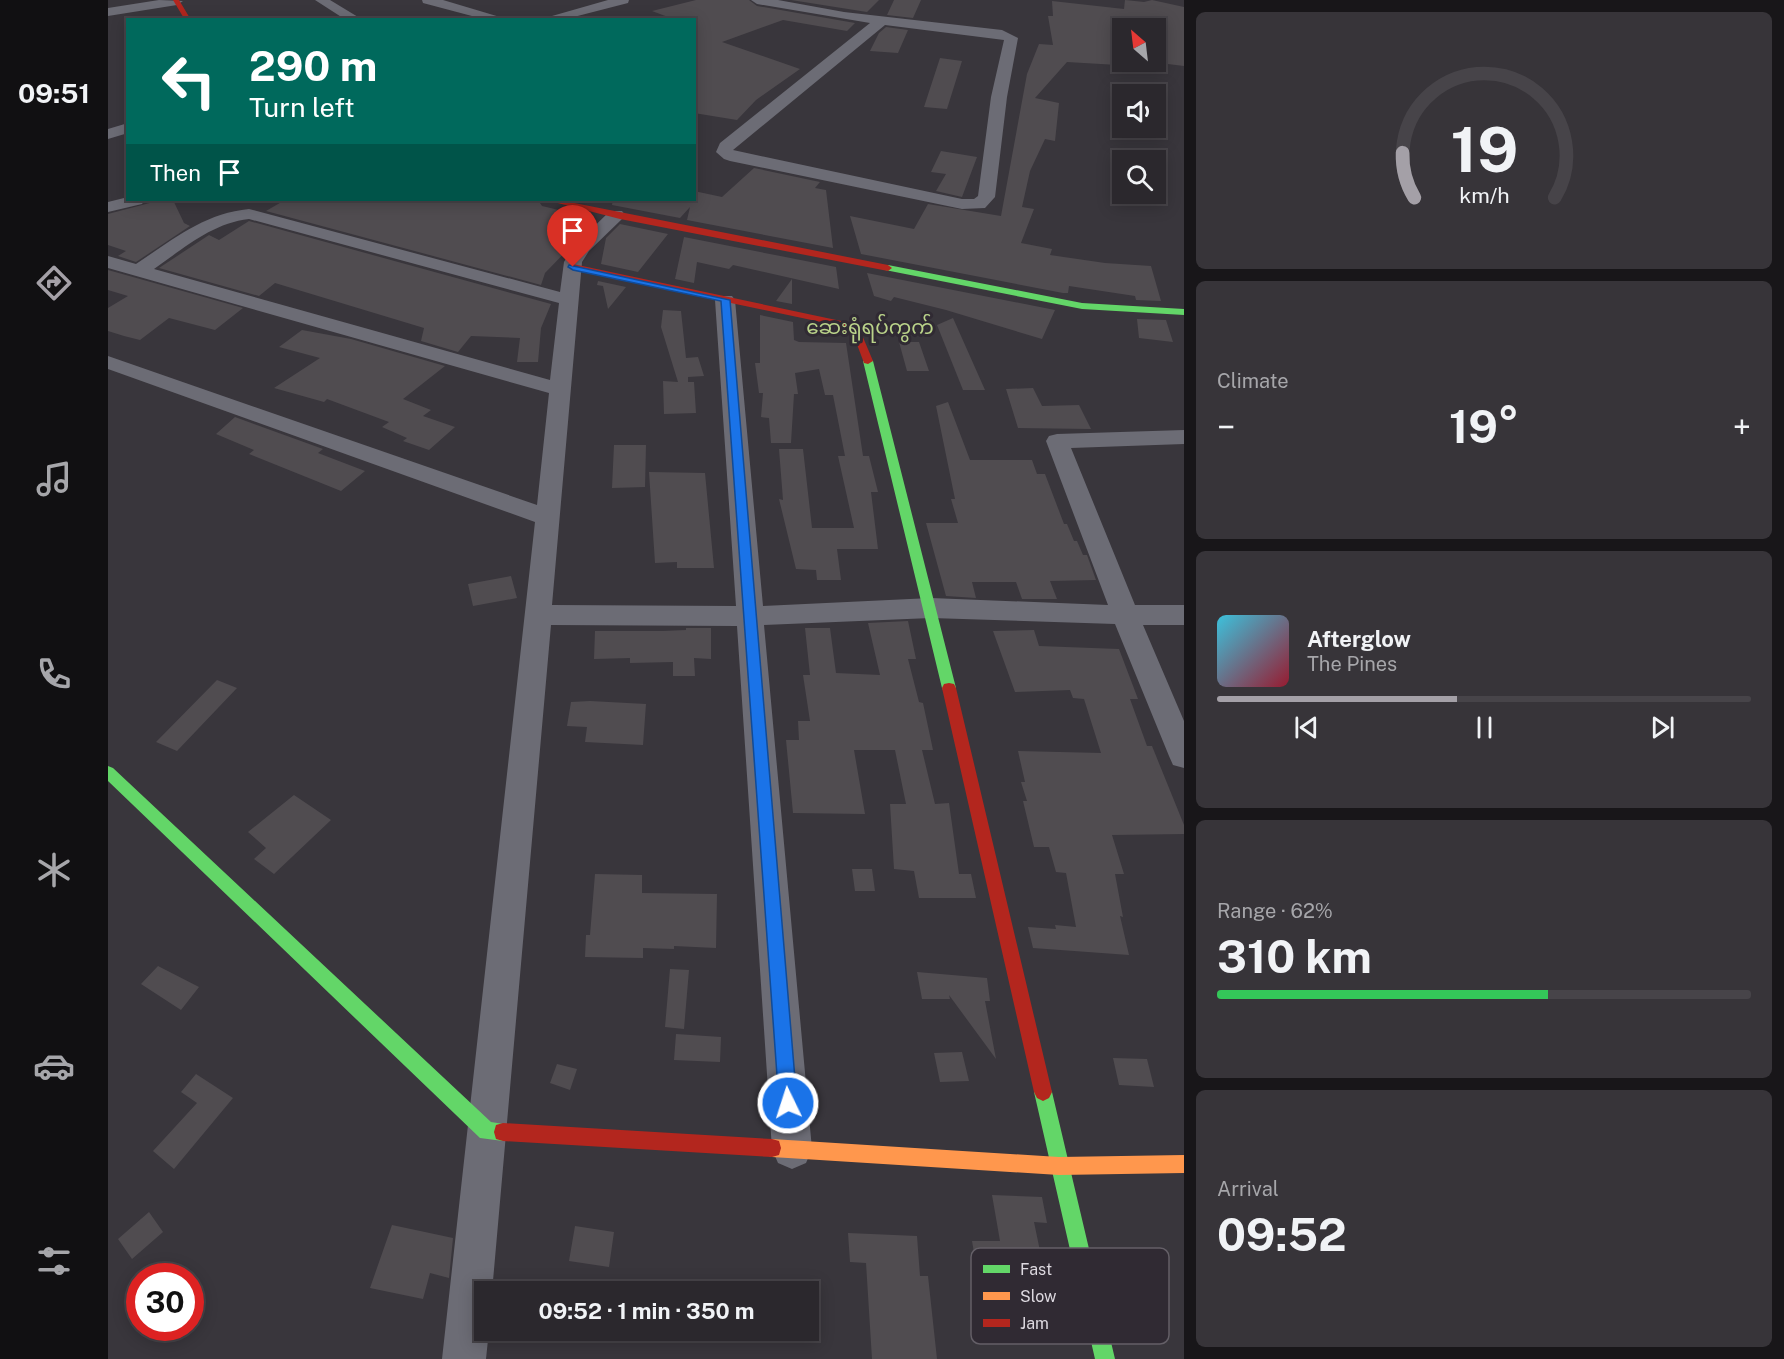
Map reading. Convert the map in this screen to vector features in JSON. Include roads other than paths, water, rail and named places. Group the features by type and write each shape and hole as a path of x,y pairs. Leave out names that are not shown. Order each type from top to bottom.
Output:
{"street":[{"path":"321,0 353,18"},
{"path":"428,0 496,18"},
{"path":"552,18 623,0"},
{"path":"757,0 882,20 1002,34 1011,38 999,97 986,197 979,204 962,204 730,156 724,152 726,146 882,20"},
{"path":"108,12 176,1 187,18"},
{"path":"108,134 126,129"},
{"path":"108,207 132,201"},
{"path":"554,201 1082,306 1184,312"},
{"path":"139,271 212,224 226,217 249,214 569,300"},
{"path":"464,1359 573,267 576,254 616,215"},
{"path":"108,262 561,390"},
{"path":"573,267 838,324 859,335 863,342 931,608 1079,1248"},
{"path":"725,300 792,1149"},
{"path":"108,362 548,518"},
{"path":"1184,437 1057,441 1125,615 1184,756"},
{"path":"538,615 750,616 931,608 1184,615"},
{"path":"108,772 487,1131 1059,1166 1184,1164"},
{"path":"1101,1344 1105,1359"}],"district":[{"name":"ဆေးရုံရပ်ကွက်","path":"870,327"}]}
